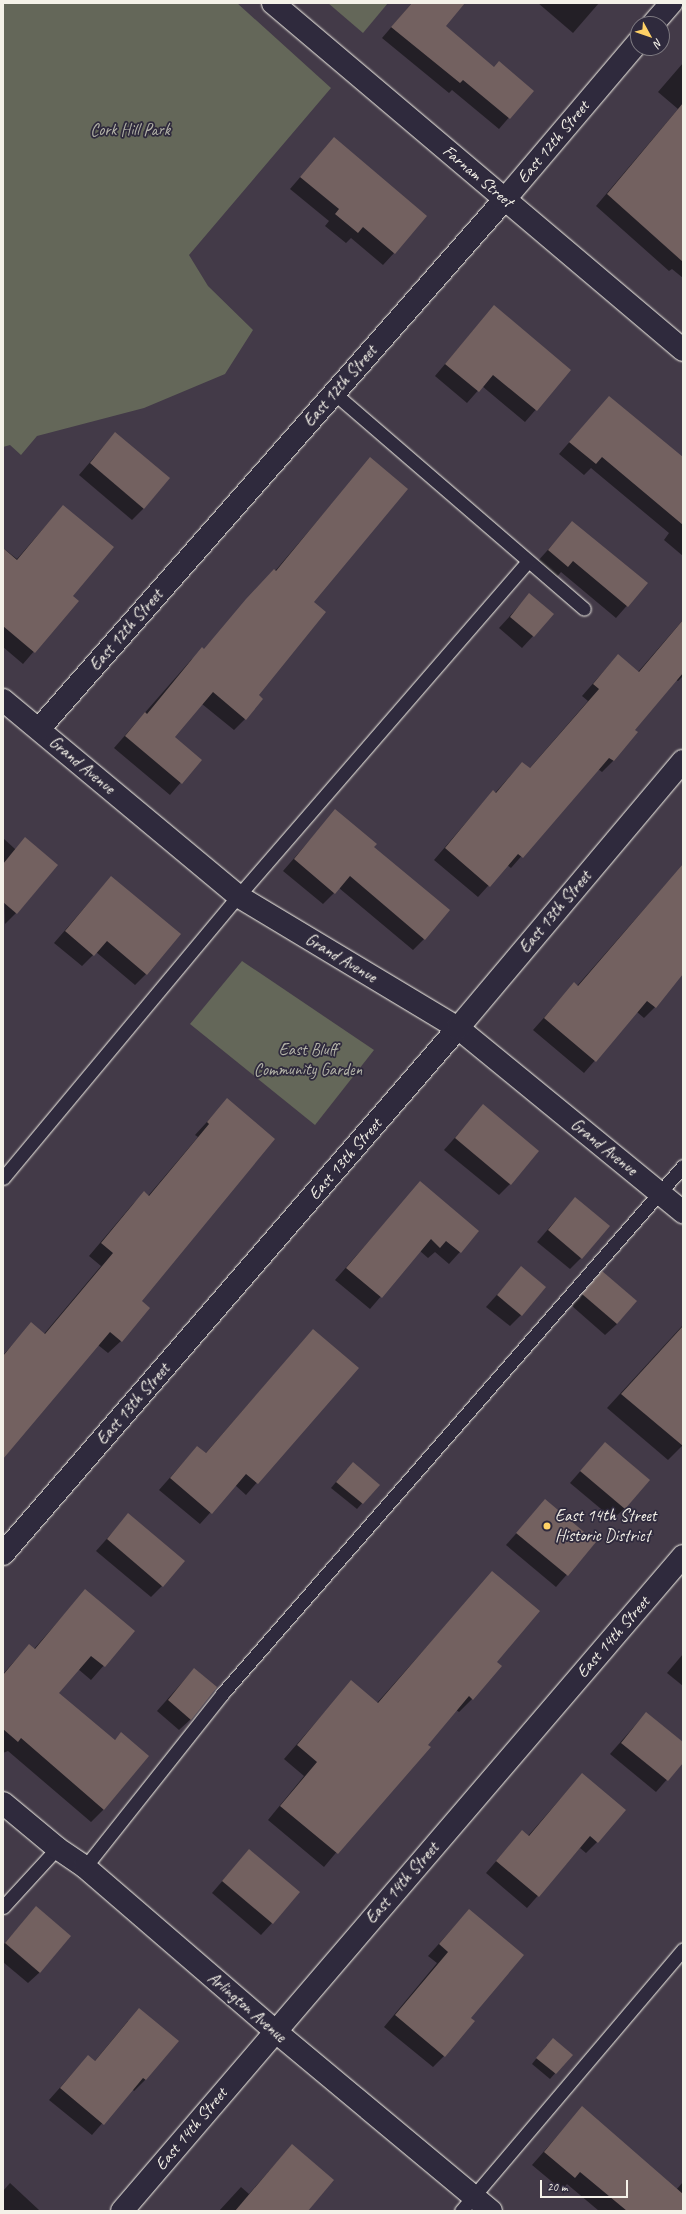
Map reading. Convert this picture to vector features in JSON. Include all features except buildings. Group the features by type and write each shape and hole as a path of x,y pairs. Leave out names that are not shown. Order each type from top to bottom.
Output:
{"street":[{"name":"Farnam Street","path":"273,3 683,350"},
{"path":"660,16 671,3"},
{"name":"East 12th Street","path":"39,729 505,199 630,51"},
{"name":"Grand Avenue","path":"3,700 238,896 458,1028 683,1212"},
{"name":"East 13th Street","path":"3,1554 458,1028 683,761"},
{"name":"East 14th Street","path":"122,2211 683,1556"},
{"name":"Arlington Avenue","path":"3,1802 57,1848 85,1867 275,2031 467,2204 491,2211"}],"lane":[{"path":"334,393 584,609"},
{"path":"3,1178 238,896 528,562"},
{"path":"85,1867 222,1694 683,1166"},
{"path":"3,1907 57,1848"},
{"path":"467,2204 683,1949"}],"green space":[{"name":"Cork Hill Park","path":"3,3 237,3 331,88 189,255 208,286 253,330 225,374 144,408 37,436 21,455 10,445 3,447"},
{"path":"328,3 388,3 363,33"},
{"name":"East Bluff Community Garden","path":"242,961 374,1050 315,1125 190,1024"}],"place":[{"name":"East 14th Street Historic District","path":"547,1526"}]}
